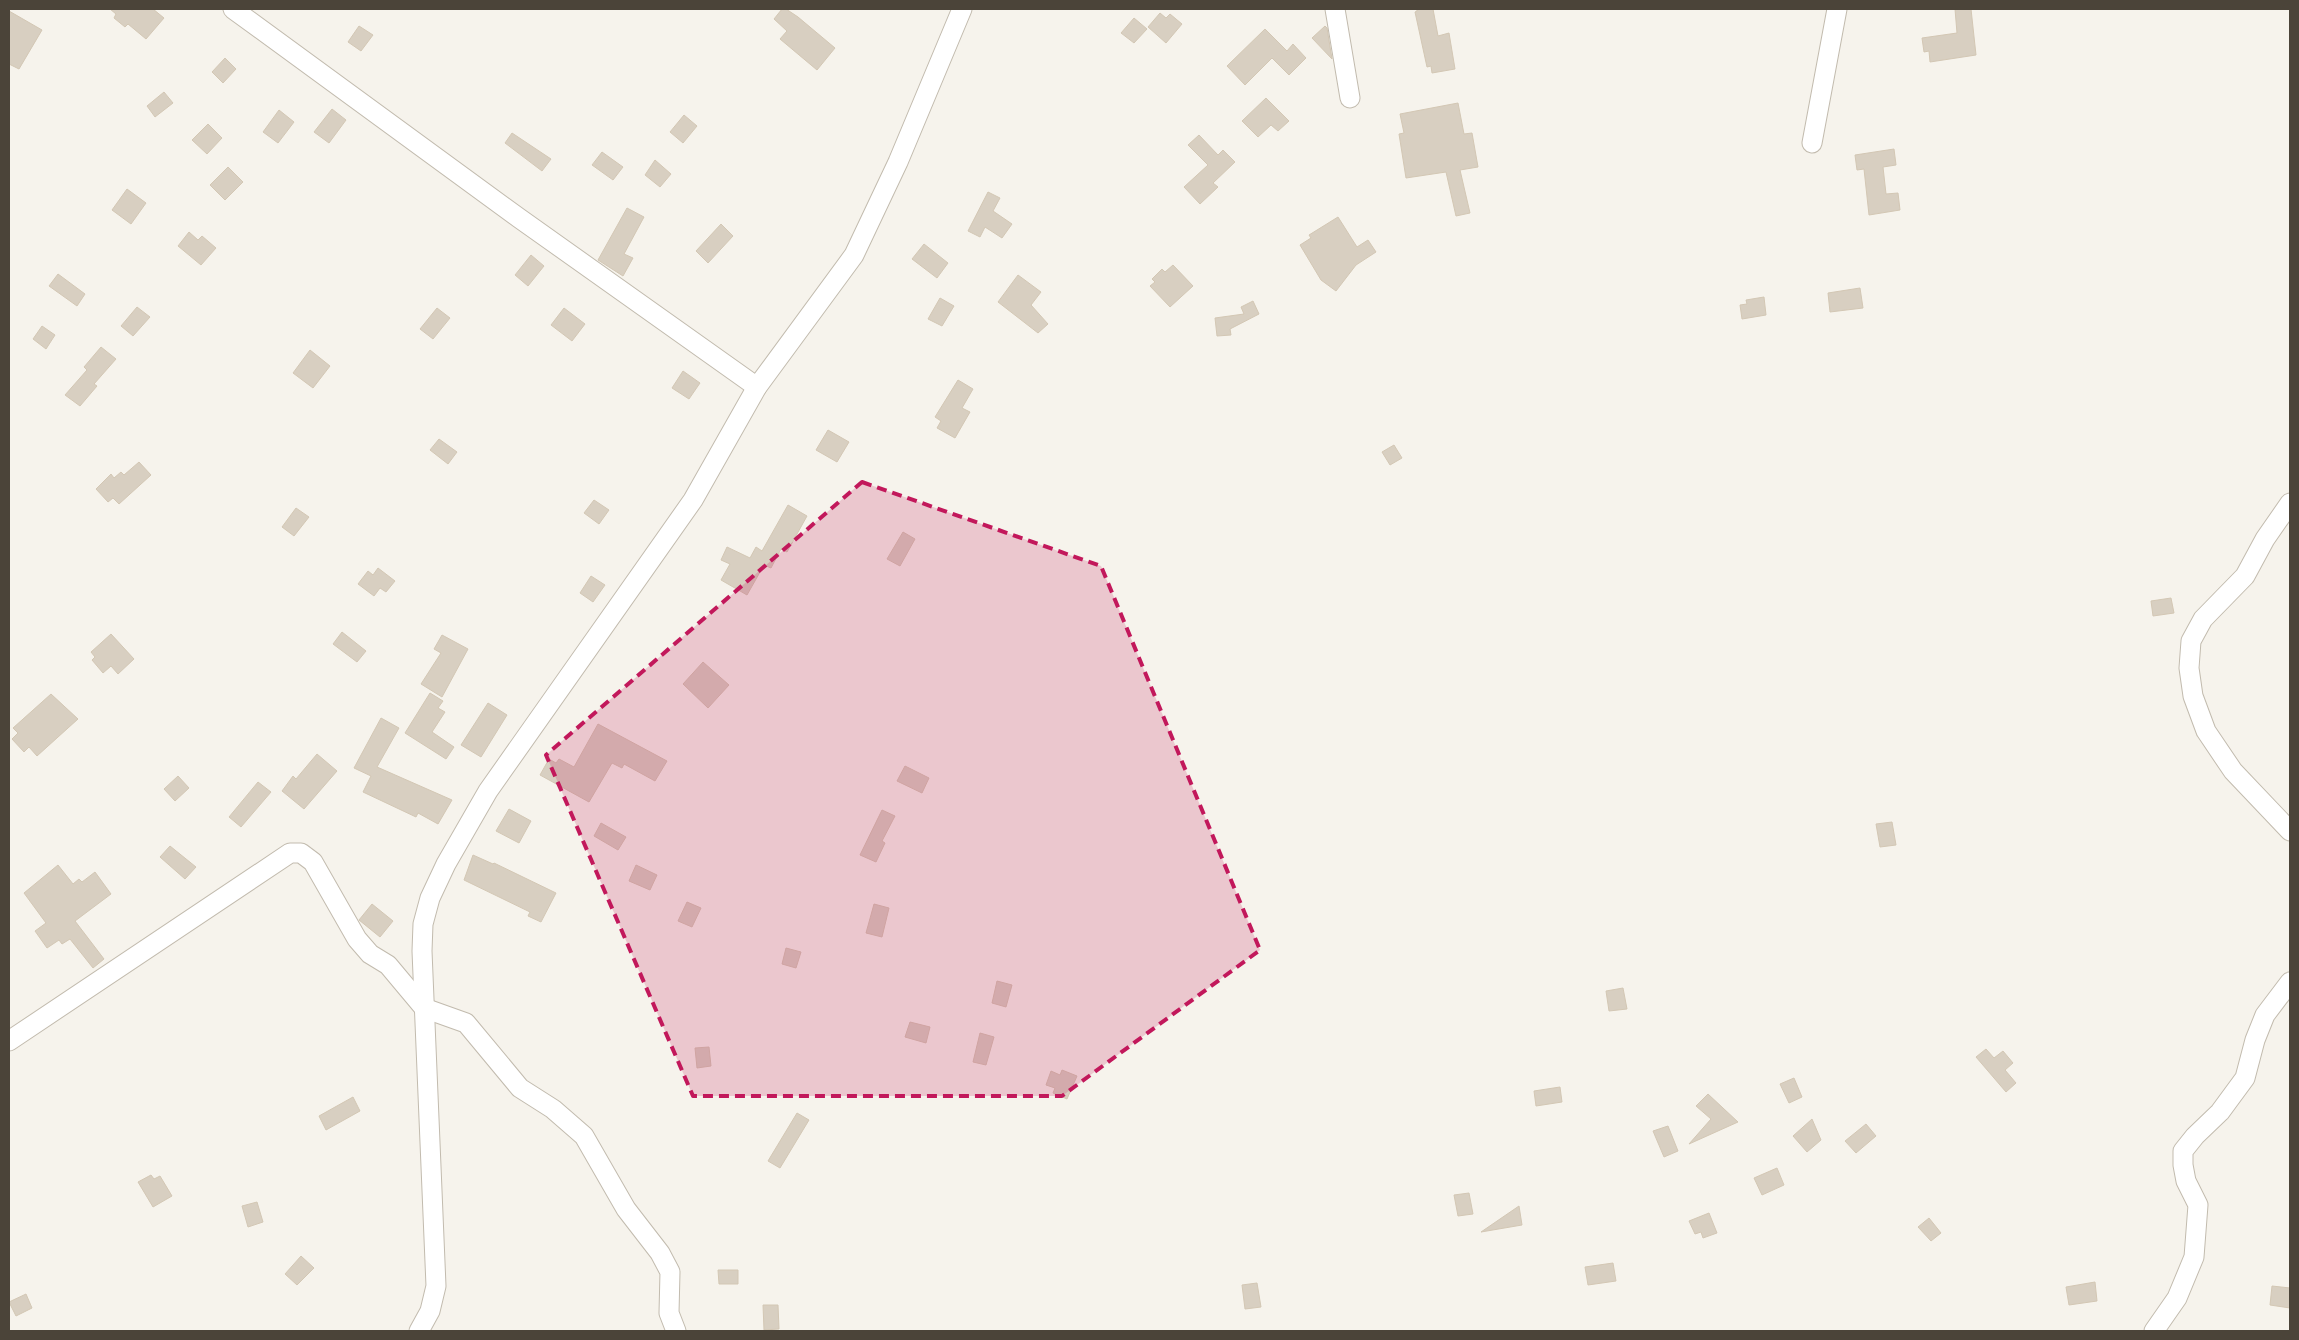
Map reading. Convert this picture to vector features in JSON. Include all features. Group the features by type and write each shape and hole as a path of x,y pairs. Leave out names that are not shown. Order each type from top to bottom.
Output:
{"street":[{"path":"233,9 526,223 757,387"},
{"path":"419,1331 430,1312 436,1286 422,924 430,898 446,864 488,791 693,500 757,387 854,255 898,162 962,9"},
{"path":"1335,9 1350,98"},
{"path":"1812,143 1837,9"},
{"path":"2290,503 2265,539 2245,576 2202,619 2192,641 2189,668 2193,696 2206,731 2233,771 2290,831"},
{"path":"9,1041 273,867 290,853 301,853 313,862 357,939 370,954 388,965 424,1008 466,1023 520,1088 554,1109 584,1136 626,1209 660,1253 670,1272 669,1313 676,1331"},
{"path":"2154,1331 2177,1298 2194,1257 2198,1205 2186,1181 2183,1151 2195,1136 2220,1112 2245,1078 2255,1040 2265,1015 2290,982"}],"highlighted area":[{"path":"862,482 1101,566 1260,950 1062,1096 693,1096 546,755"}],"building":[{"path":"110,9 153,9 164,18 146,39 128,24 125,27 114,18 116,14"},
{"path":"782,9 786,9 798,17 835,48 817,70 780,39 787,31 774,19"},
{"path":"1417,9 1433,9 1438,36 1449,33 1455,69 1432,73 1431,66 1427,67 1415,12"},
{"path":"1955,9 1971,9 1976,55 1930,62 1929,51 1924,52 1922,38 1957,33"},
{"path":"9,11 42,30 19,69 9,64"},
{"path":"1160,13 1166,18 1170,14 1182,24 1166,43 1148,27"},
{"path":"1134,18 1147,29 1134,43 1121,33"},
{"path":"359,26 373,35 361,51 348,42"},
{"path":"1325,26 1327,28 1332,59 1312,38"},
{"path":"1265,29 1287,51 1293,44 1306,58 1289,75 1272,58 1245,85 1227,66"},
{"path":"225,58 236,69 223,83 212,72"},
{"path":"164,92 173,103 155,117 147,106"},
{"path":"1266,98 1289,121 1278,131 1271,125 1258,137 1242,121"},
{"path":"1458,103 1464,134 1472,133 1478,167 1460,170 1470,213 1456,216 1446,172 1406,178 1399,134 1404,133 1400,114"},
{"path":"332,109 346,120 329,143 314,132"},
{"path":"279,110 294,122 278,143 263,132"},
{"path":"684,115 697,126 683,143 670,132"},
{"path":"208,124 222,138 207,154 192,140"},
{"path":"512,133 551,159 542,171 505,143"},
{"path":"1199,135 1218,155 1223,150 1235,162 1213,183 1218,187 1200,204 1184,187 1208,165 1188,145"},
{"path":"1894,149 1896,165 1883,167 1886,194 1898,193 1900,210 1869,215 1864,169 1857,170 1855,155"},
{"path":"602,152 623,167 613,180 592,165"},
{"path":"655,160 671,174 660,187 645,175"},
{"path":"228,167 243,182 225,200 210,185"},
{"path":"127,189 146,203 131,224 112,210"},
{"path":"988,192 1000,198 993,211 1012,224 1002,238 985,227 980,237 968,231"},
{"path":"627,208 644,217 624,254 633,258 623,276 598,260"},
{"path":"1338,217 1357,247 1368,240 1376,252 1356,265 1336,291 1321,280 1300,245 1311,238 1309,235"},
{"path":"721,224 733,236 708,263 696,251"},
{"path":"189,232 198,240 202,236 216,248 201,265 178,246"},
{"path":"924,244 948,263 937,278 912,259"},
{"path":"531,255 544,266 528,286 515,275"},
{"path":"1173,265 1193,286 1170,307 1150,286 1155,282 1152,279 1162,269 1165,272"},
{"path":"58,274 85,294 77,306 49,286"},
{"path":"1018,275 1041,292 1031,305 1048,324 1038,333 998,302"},
{"path":"1860,288 1863,308 1830,312 1828,293"},
{"path":"1764,297 1766,315 1742,319 1740,305 1747,304 1746,300"},
{"path":"940,298 954,306 942,326 928,319"},
{"path":"1253,301 1259,314 1230,329 1231,335 1217,336 1215,318 1244,314 1241,307"},
{"path":"137,307 150,317 133,336 121,326"},
{"path":"437,308 450,318 433,339 420,329"},
{"path":"564,308 585,324 572,341 551,325"},
{"path":"42,326 55,335 46,349 33,339"},
{"path":"101,347 116,359 94,384 97,386 80,406 65,395 87,370 84,367"},
{"path":"310,350 330,366 313,388 293,373"},
{"path":"683,371 700,383 689,399 672,388"},
{"path":"958,380 973,389 962,408 970,412 955,438 937,428 941,421 935,417"},
{"path":"828,430 849,442 837,462 816,450"},
{"path":"439,439 457,452 448,464 430,450"},
{"path":"1394,445 1402,458 1390,465 1382,452"},
{"path":"139,462 151,475 119,504 113,498 108,502 96,489 111,474 114,478 121,472 124,475"},
{"path":"594,500 609,510 599,524 584,513"},
{"path":"788,505 807,516 787,552 781,549 771,568 764,565 747,595 721,580 730,564 721,560 727,547 750,558 756,547 762,551"},
{"path":"296,508 309,517 294,536 282,527"},
{"path":"903,532 915,539 900,566 887,559"},
{"path":"378,568 395,581 386,592 380,588 374,596 358,584 368,571 373,575"},
{"path":"591,576 605,585 593,602 580,593"},
{"path":"2171,598 2174,613 2153,616 2151,601"},
{"path":"342,632 366,651 357,662 333,644"},
{"path":"111,634 134,659 118,674 111,666 103,673 92,660 95,657 91,652"},
{"path":"442,635 468,649 442,697 421,684 441,653 434,649"},
{"path":"703,662 729,685 708,708 683,684"},
{"path":"430,693 443,701 438,708 445,712 432,732 454,747 446,759 405,733"},
{"path":"51,694 78,719 37,756 29,747 24,752 12,739 18,733 13,728"},
{"path":"488,703 507,715 481,757 461,745"},
{"path":"381,718 399,728 377,767 452,800 438,824 418,813 416,817 363,792 371,776 354,768"},
{"path":"598,724 667,761 655,781 624,764 622,768 612,763 589,802 540,775 549,759 556,763 559,759 574,767"},
{"path":"317,754 337,771 304,809 282,791 293,776 296,779"},
{"path":"905,766 929,778 922,793 897,781"},
{"path":"178,776 189,788 175,801 164,789"},
{"path":"258,782 271,792 241,827 229,817"},
{"path":"509,809 531,821 519,843 496,831"},
{"path":"882,810 895,816 882,841 885,843 876,862 860,855"},
{"path":"1892,822 1896,845 1880,847 1876,824"},
{"path":"601,823 626,837 618,850 594,836"},
{"path":"170,846 196,867 185,879 160,857"},
{"path":"473,855 556,893 541,922 528,916 530,912 464,880"},
{"path":"58,865 73,884 79,879 82,882 95,872 111,894 75,921 104,959 93,968 70,939 62,944 59,940 47,948 35,931 46,923 24,893"},
{"path":"636,865 657,875 650,890 629,881"},
{"path":"687,902 701,908 692,927 678,921"},
{"path":"372,904 393,921 380,937 359,920"},
{"path":"874,904 889,908 882,937 866,933"},
{"path":"786,948 801,952 796,968 782,964"},
{"path":"997,981 1012,985 1006,1007 992,1003"},
{"path":"1623,988 1627,1009 1609,1011 1606,991"},
{"path":"910,1022 930,1027 926,1043 905,1037"},
{"path":"980,1033 994,1037 986,1065 973,1062"},
{"path":"709,1047 711,1066 697,1068 695,1048"},
{"path":"1986,1049 1994,1058 2003,1051 2013,1063 2005,1070 2016,1083 2006,1092 1976,1057"},
{"path":"1062,1070 1077,1076 1067,1099 1053,1093 1055,1088 1046,1085 1051,1071 1060,1075"},
{"path":"1794,1078 1802,1097 1789,1103 1780,1084"},
{"path":"1560,1087 1562,1102 1536,1106 1534,1091"},
{"path":"1708,1094 1738,1122 1689,1144 1711,1119 1696,1106"},
{"path":"353,1097 360,1111 326,1130 319,1116"},
{"path":"797,1113 809,1120 780,1168 768,1161"},
{"path":"1812,1119 1821,1140 1807,1152 1793,1136"},
{"path":"1866,1124 1876,1136 1856,1153 1845,1141"},
{"path":"1668,1126 1678,1151 1664,1157 1653,1131"},
{"path":"1777,1168 1784,1185 1762,1195 1754,1178"},
{"path":"151,1175 154,1179 160,1176 172,1196 153,1207 138,1182"},
{"path":"1469,1193 1473,1214 1458,1216 1454,1195"},
{"path":"257,1202 263,1222 248,1227 242,1206"},
{"path":"1519,1206 1522,1225 1481,1232"},
{"path":"1709,1213 1717,1233 1703,1238 1701,1232 1695,1234 1689,1221"},
{"path":"1929,1218 1941,1233 1931,1241 1918,1227"},
{"path":"301,1256 314,1268 297,1285 285,1274"},
{"path":"1613,1263 1616,1281 1588,1285 1585,1267"},
{"path":"718,1270 738,1270 738,1284 719,1284"},
{"path":"2095,1282 2097,1301 2069,1305 2066,1287"},
{"path":"1257,1283 1261,1307 1245,1309 1242,1285"},
{"path":"2272,1286 2290,1288 2290,1308 2270,1305"},
{"path":"26,1294 32,1308 16,1316 9,1302"},
{"path":"763,1305 778,1305 779,1329 764,1330"}]}
